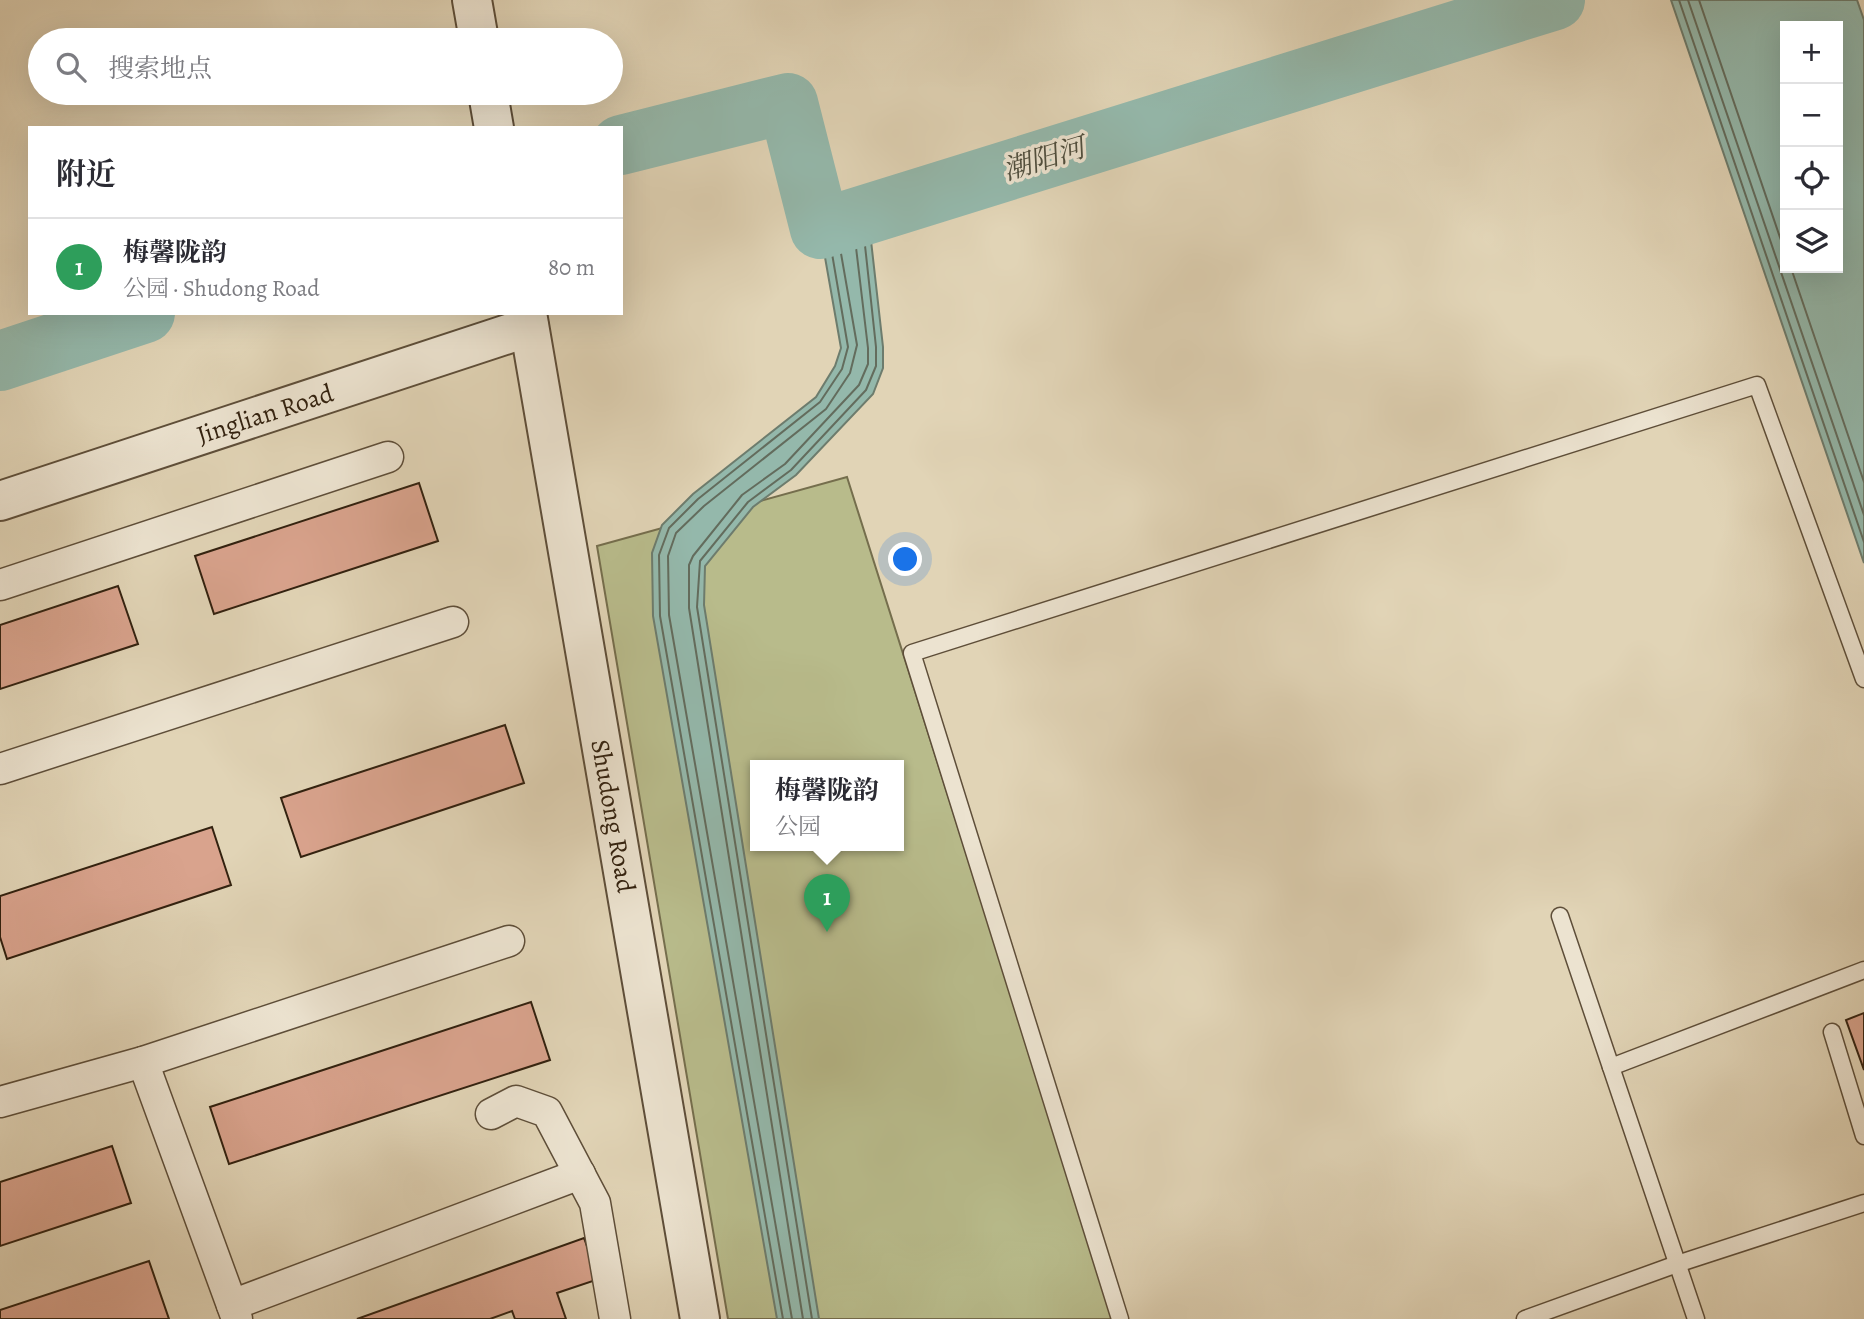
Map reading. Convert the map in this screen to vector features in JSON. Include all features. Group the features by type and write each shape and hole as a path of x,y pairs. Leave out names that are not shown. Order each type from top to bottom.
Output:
{"street":[{"path":"472,0 477,28"},
{"path":"490,105 494,126"},
{"name":"Jinglian Road","path":"0,501 528,320"},
{"name":"Shudong Road","path":"528,320 700,1319"},
{"path":"0,585 387,457"},
{"path":"0,769 453,622"},
{"path":"0,1102 143,1062 509,941"},
{"path":"143,1062 235,1312 580,1174"},
{"path":"491,1114 516,1101 547,1112 595,1202 615,1319"}],"lane":[{"path":"1120,1319 912,653 1757,385 1864,679"},
{"path":"1560,916 1696,1319"},
{"path":"1611,1067 1864,970"},
{"path":"1832,1032 1860,1107 1864,1136"},
{"path":"1525,1319 1678,1264 1864,1203"}],"green space":[{"path":"847,477 1114,1319 728,1319 597,546"}],"water":[{"path":"1671,0 1857,0 1864,20 1864,563"},
{"path":"868,214 883,347 883,368 873,394 796,475 753,507 705,566 704,605 819,1319 777,1319 653,616 652,553 662,525 693,494 816,397 835,366 841,348 820,229"}],"building":[{"path":"419,483 438,541 214,614 195,556"},
{"path":"118,586 138,644 0,689 0,625"},
{"path":"505,725 524,783 301,857 281,798"},
{"path":"212,827 231,885 7,959 0,937 0,896"},
{"path":"531,1002 550,1060 229,1164 210,1107"},
{"path":"1864,1013 1864,1070 1846,1020"},
{"path":"112,1146 131,1203 0,1246 0,1182"},
{"path":"584,1238 599,1279 557,1293 566,1319 515,1319 512,1311 490,1319 357,1319"},
{"path":"149,1261 169,1319 0,1319 0,1310"}],"waterway":[{"name":"潮阳河","path":"623,144 788,103 820,229 1555,0"},
{"name":"潮阳河","path":"0,361 139,315"}],"place":[{"name":"梅馨陇韵","path":"827,932"}]}
